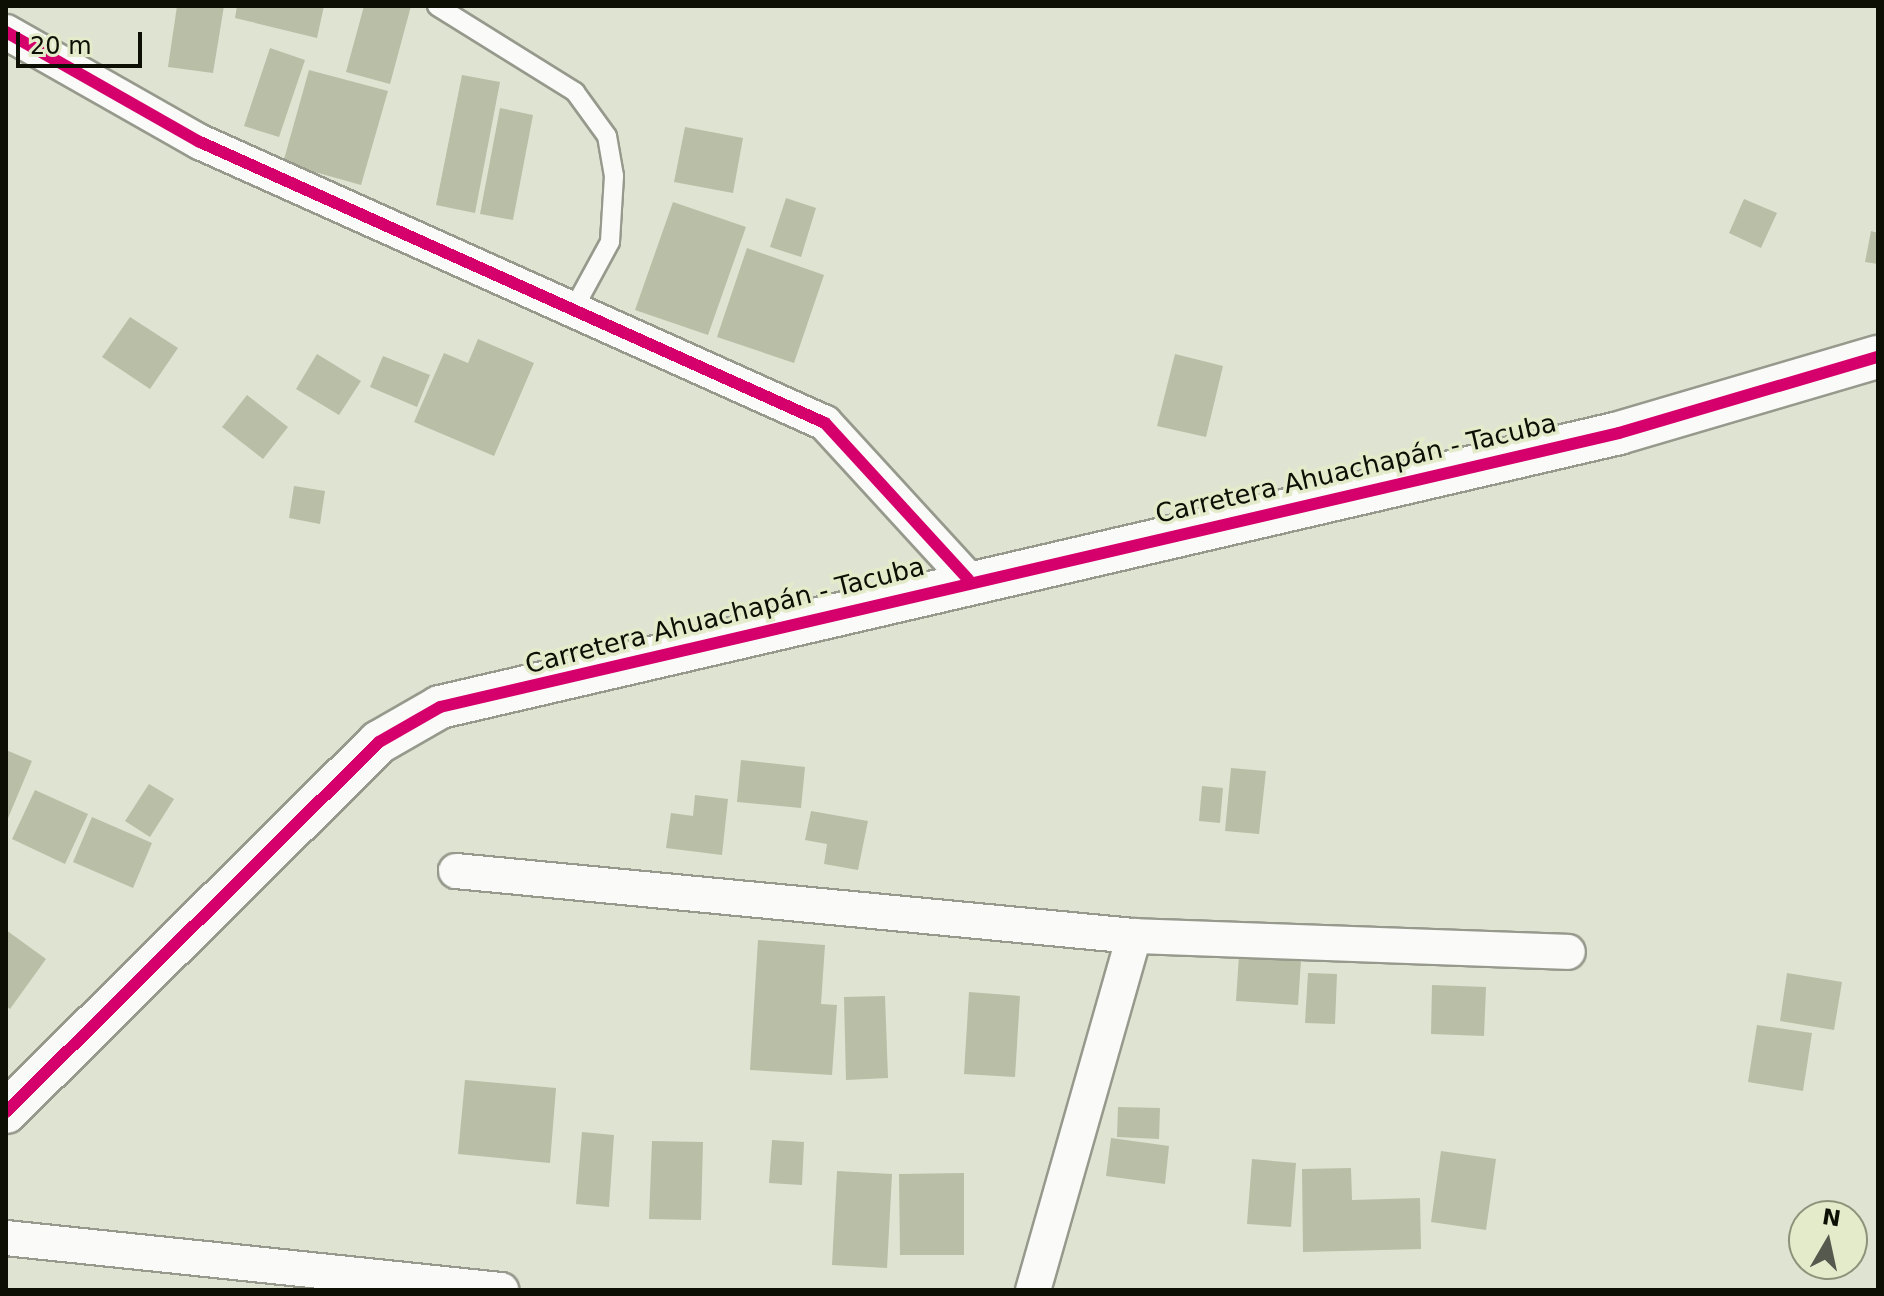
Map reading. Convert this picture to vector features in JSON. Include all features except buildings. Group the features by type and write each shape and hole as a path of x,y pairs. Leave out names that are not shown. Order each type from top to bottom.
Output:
{"street":[{"path":"6,32 200,142 825,423 968,579"},
{"name":"Carretera Ahuachapán - Tacuba","path":"6,1112 379,742 440,707 968,579 1619,433 1878,357"},
{"path":"456,871 1134,936 1568,952"},
{"path":"1033,1290 1134,936"},
{"path":"6,1238 501,1290"}],"lane":[{"path":"437,6 575,92 607,136 614,176 610,242 573,310"}],"cycle path":[{"path":"6,32 200,142 825,423 968,579"},
{"path":"6,1112 379,742 440,707 1619,433 1878,357"}]}
